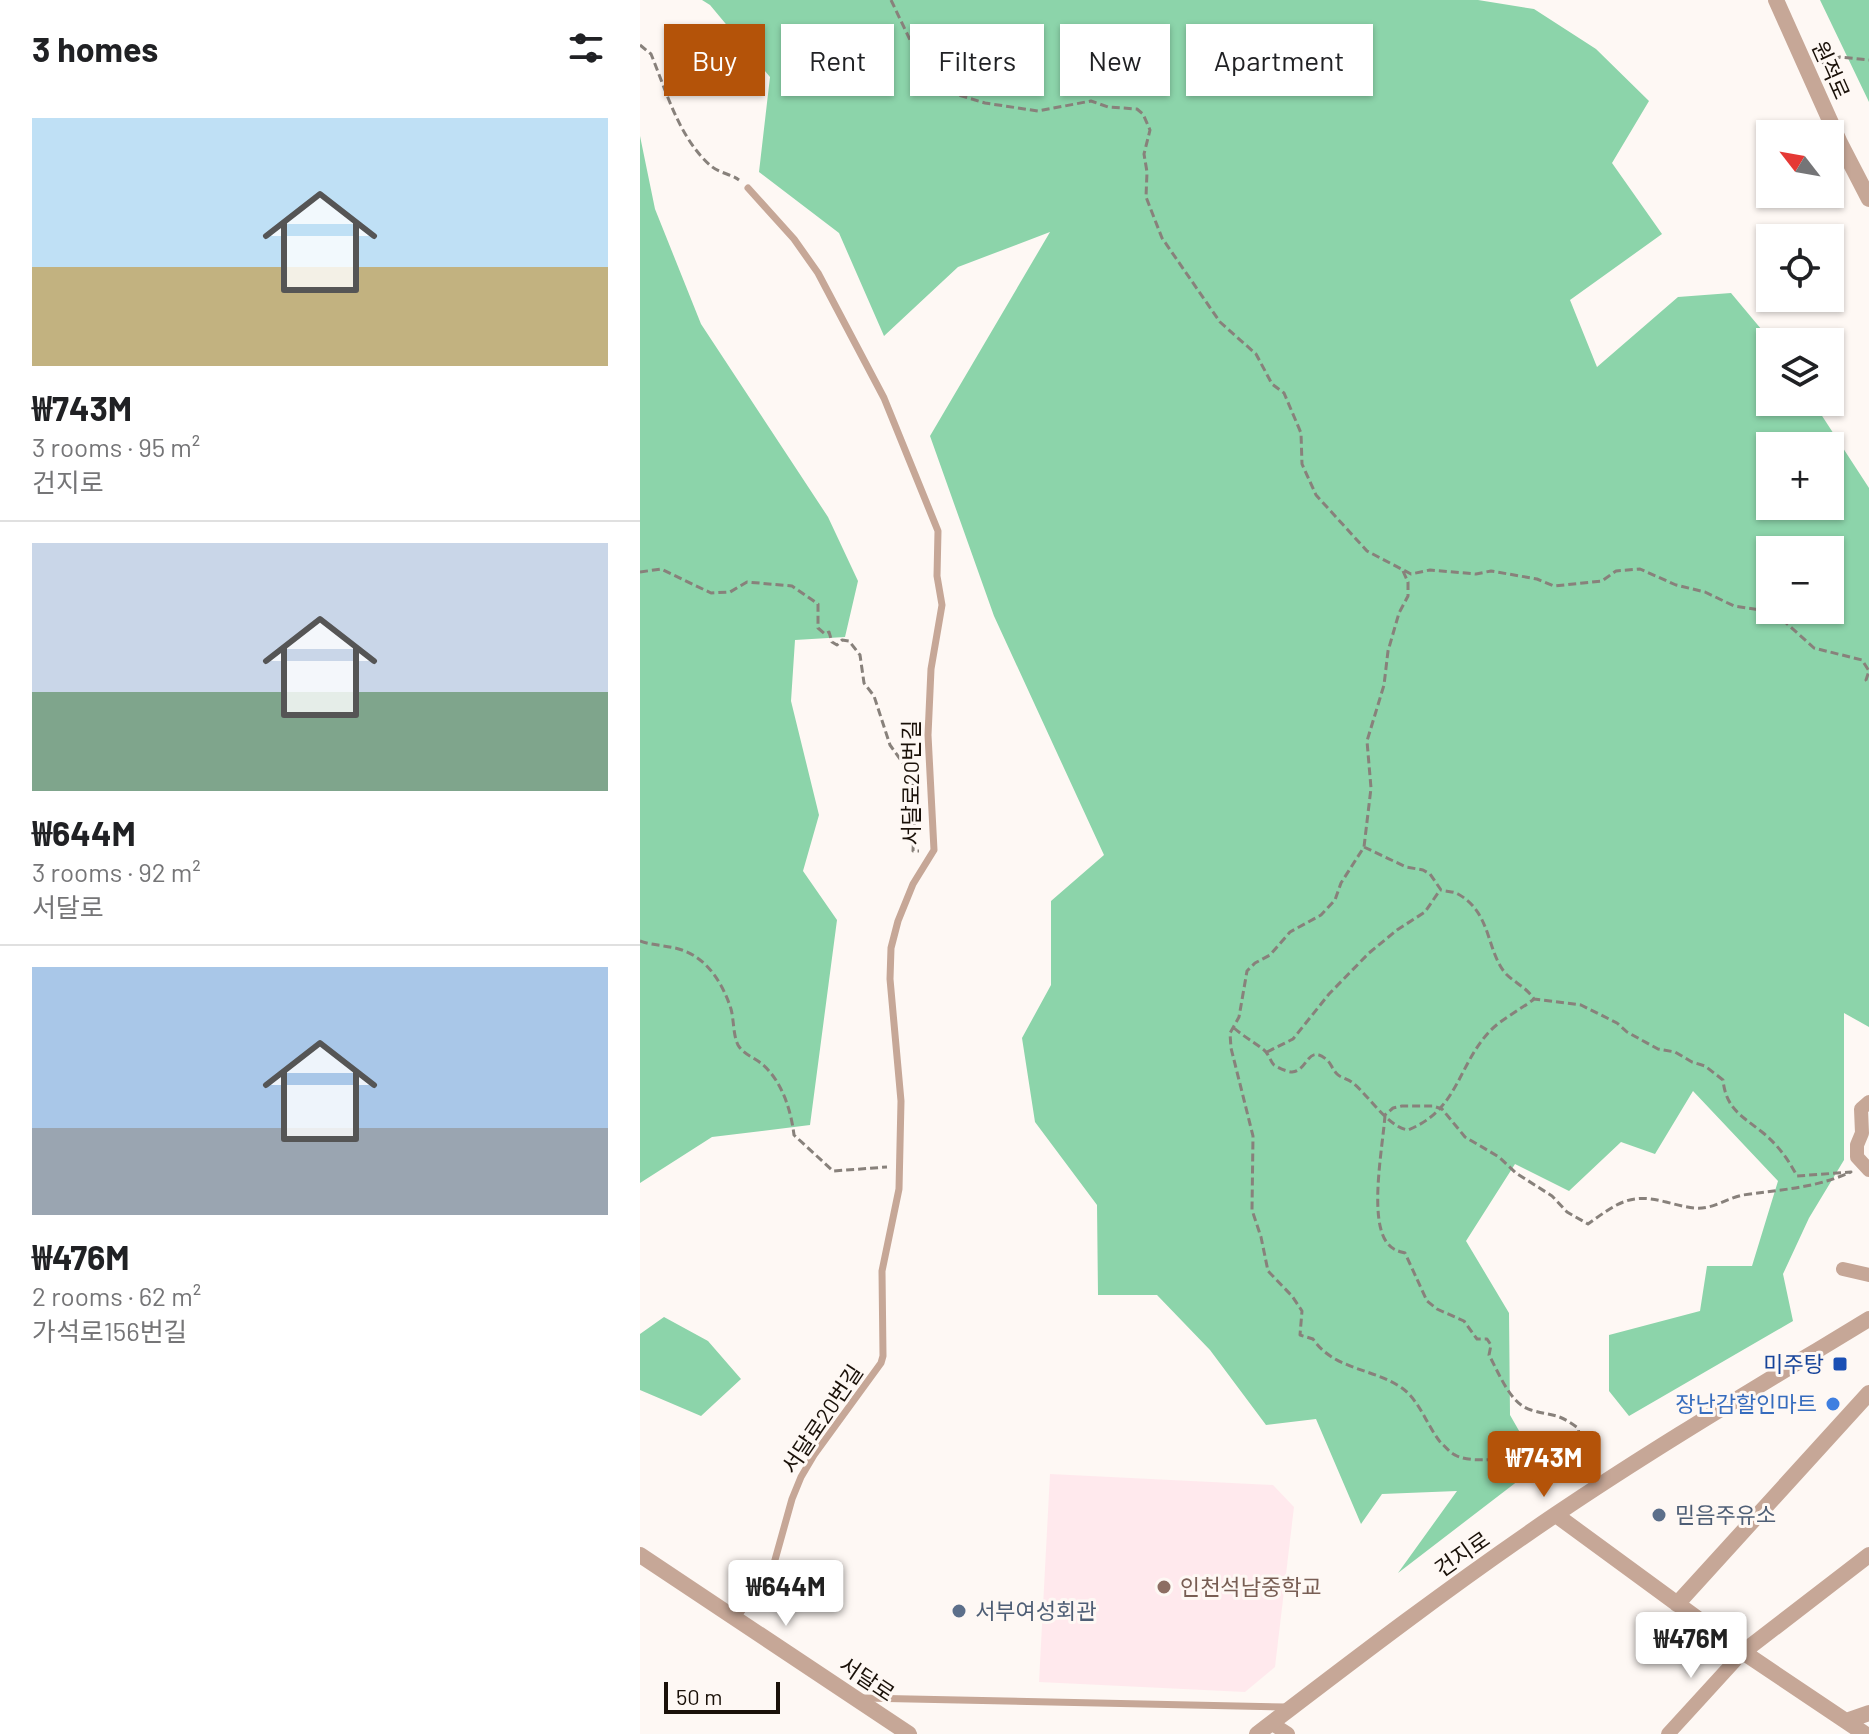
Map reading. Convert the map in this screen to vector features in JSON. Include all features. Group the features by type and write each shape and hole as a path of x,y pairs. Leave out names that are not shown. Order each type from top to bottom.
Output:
{"street":[{"name":"원적로","path":"1776,0 1869,199"},
{"path":"1869,1102 1861,1109 1862,1133 1857,1145 1857,1157 1869,1170"},
{"path":"1843,1269 1869,1275"},
{"name":"건지로","path":"1257,1734 1372,1645 1556,1515 1695,1425 1869,1319"},
{"path":"1677,1604 1869,1393"},
{"path":"1556,1515 1743,1652 1865,1734"},
{"path":"1668,1734 1743,1652 1869,1555"},
{"name":"서달로","path":"641,1559 909,1734"},
{"path":"1846,1721 1869,1713"},
{"path":"1271,1723 1288,1734"}],"lane":[{"name":"서달로20번길","path":"736,1619 773,1567 801,1477 881,1363 882,1271 899,1189 901,1101 890,979 891,948 913,884 934,850 928,735 931,669 942,605 937,576 938,531 884,398 818,273 794,239 748,188"},
{"path":"857,1698 1292,1707"}],"path":[{"path":"891,0 911,42 935,76 952,93 985,103 1038,111 1091,101 1108,107 1137,109 1143,114 1150,130 1144,154 1146,197 1162,238 1220,322 1256,354 1272,384 1284,393 1301,433 1302,464 1316,495 1367,551 1411,574 1430,570 1476,574 1491,571 1537,579 1554,586 1602,581 1616,571 1640,569 1676,585 1705,592 1734,606 1774,612 1814,648 1862,660 1869,671 1866,680 1869,684"},
{"path":"640,45 651,54 687,141 714,169 731,174 748,188"},
{"path":"1807,69 1840,57 1869,60"},
{"path":"640,572 661,569 711,593 730,592 747,582 792,586 818,604 818,628 825,634 829,632 832,642 837,645 842,640 849,641 860,655 864,683 874,696 890,745 911,774 915,807 913,851 934,850"},
{"path":"1403,571 1408,582 1408,596 1399,613 1388,651 1384,685 1367,741 1371,788 1364,847 1341,883 1335,900 1321,915 1290,932 1270,955 1247,971 1239,1017 1230,1033 1253,1136 1252,1210 1268,1271 1302,1311 1300,1335 1313,1339 1319,1348 1329,1351 1343,1365 1367,1371 1402,1388 1417,1403 1441,1442 1456,1457 1488,1460 1520,1457 1566,1448 1580,1441"},
{"path":"1364,847 1406,867 1423,870 1430,874 1441,890 1455,892 1468,902 1488,927 1493,947 1506,973 1527,989 1534,999"},
{"path":"1267,1052 1293,1039 1329,994 1369,953 1430,908 1441,890"},
{"path":"640,941 684,950 720,980 732,1011 740,1049 765,1066 791,1108 794,1135 833,1171 899,1167"},
{"path":"1234,1028 1267,1052 1274,1065 1289,1072 1298,1070 1314,1054 1322,1056 1330,1061 1338,1076 1352,1082 1385,1115 1392,1124 1408,1130 1423,1124 1442,1109 1486,1035 1534,999 1581,1005 1658,1049 1675,1052 1705,1066 1723,1080 1724,1095 1740,1117 1787,1156 1797,1176 1851,1172 1827,1183 1802,1189 1742,1195 1706,1208 1635,1197 1616,1204 1588,1224 1567,1212 1552,1196 1516,1173 1499,1157 1465,1137 1442,1109 1402,1106 1393,1108 1385,1115 1377,1215 1385,1241 1392,1248 1405,1253 1427,1301 1464,1321 1477,1339 1487,1339 1491,1345 1489,1355 1516,1399 1531,1410 1559,1414 1578,1428 1580,1441 1587,1446 1593,1443"}],"shaded area":[{"name":"인천석남중학교","path":"1050,1474 1273,1485 1294,1507 1275,1667 1245,1692 1039,1682"}],"green space":[{"path":"702,0 1478,0 1534,9 1596,49 1649,101 1612,163 1662,234 1570,300 1597,367 1678,297 1731,293 1760,328 1756,328 1756,416 1822,416 1833,432 1756,432 1756,520 1844,520 1844,450 1869,488 1869,1027 1844,1013 1844,1160 1809,1218 1783,1274 1793,1321 1629,1416 1609,1391 1609,1335 1700,1311 1707,1266 1752,1266 1778,1181 1693,1091 1655,1154 1621,1142 1569,1191 1515,1164 1466,1241 1509,1313 1510,1415 1530,1450 1553,1454 1398,1573 1457,1491 1382,1494 1361,1524 1316,1419 1266,1425 1210,1350 1157,1295 1098,1295 1097,1205 1035,1122 1022,1038 1051,985 1051,901 1104,855 994,616 930,436 1050,232 958,267 884,336 839,233 759,172 770,77 765,71 765,24 726,24"},
{"path":"1820,0 1869,0 1869,102"},
{"path":"640,136 655,209 701,324 828,517 858,581 845,637 795,640 791,701 819,815 803,871 837,920 810,1125 712,1137 640,1183"},
{"path":"664,1317 708,1341 741,1379 701,1416 640,1390 640,1334"}],"place":[{"name":"미주탕","path":"1840,1364"},
{"name":"장난감할인마트","path":"1833,1404"},
{"name":"믿음주유소","path":"1659,1515"},
{"name":"인천석남중학교","path":"1164,1587"},
{"name":"서부여성회관","path":"959,1611"}]}
